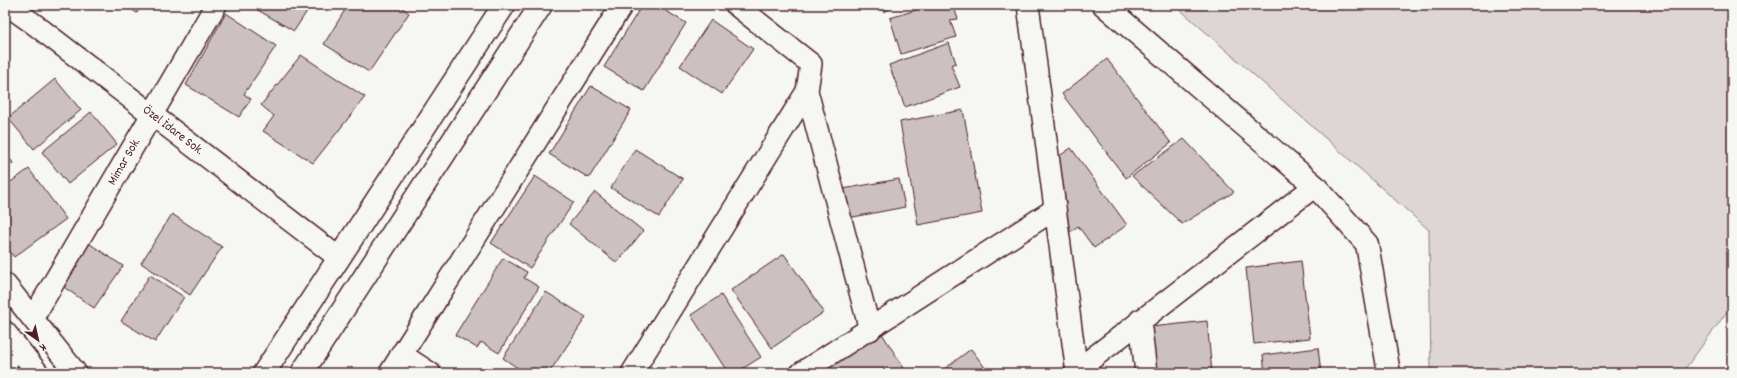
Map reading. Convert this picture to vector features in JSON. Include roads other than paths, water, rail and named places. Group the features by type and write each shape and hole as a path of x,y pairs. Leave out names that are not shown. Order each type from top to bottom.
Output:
{"main road":[{"path":"264,373 504,5"},
{"path":"302,373 541,5"},
{"path":"1104,5 1315,186 1367,244 1389,373"}],"street":[{"name":"Özel İdare Sok.","path":"7,5 34,24 339,258"},
{"name":"Mimar Sok.","path":"33,318 216,5"},
{"path":"390,373 622,5"},
{"path":"736,5 811,64 807,91 870,330"},
{"path":"1028,5 1076,372"},
{"path":"632,373 807,91"},
{"path":"1076,372 1140,320 1315,186"},
{"path":"801,373 870,330 1055,209"},
{"path":"5,284 76,373"},
{"path":"1140,320 1146,373"},
{"path":"5,365 11,339"},
{"path":"11,339 38,373"},
{"path":"401,354 430,373"}]}
